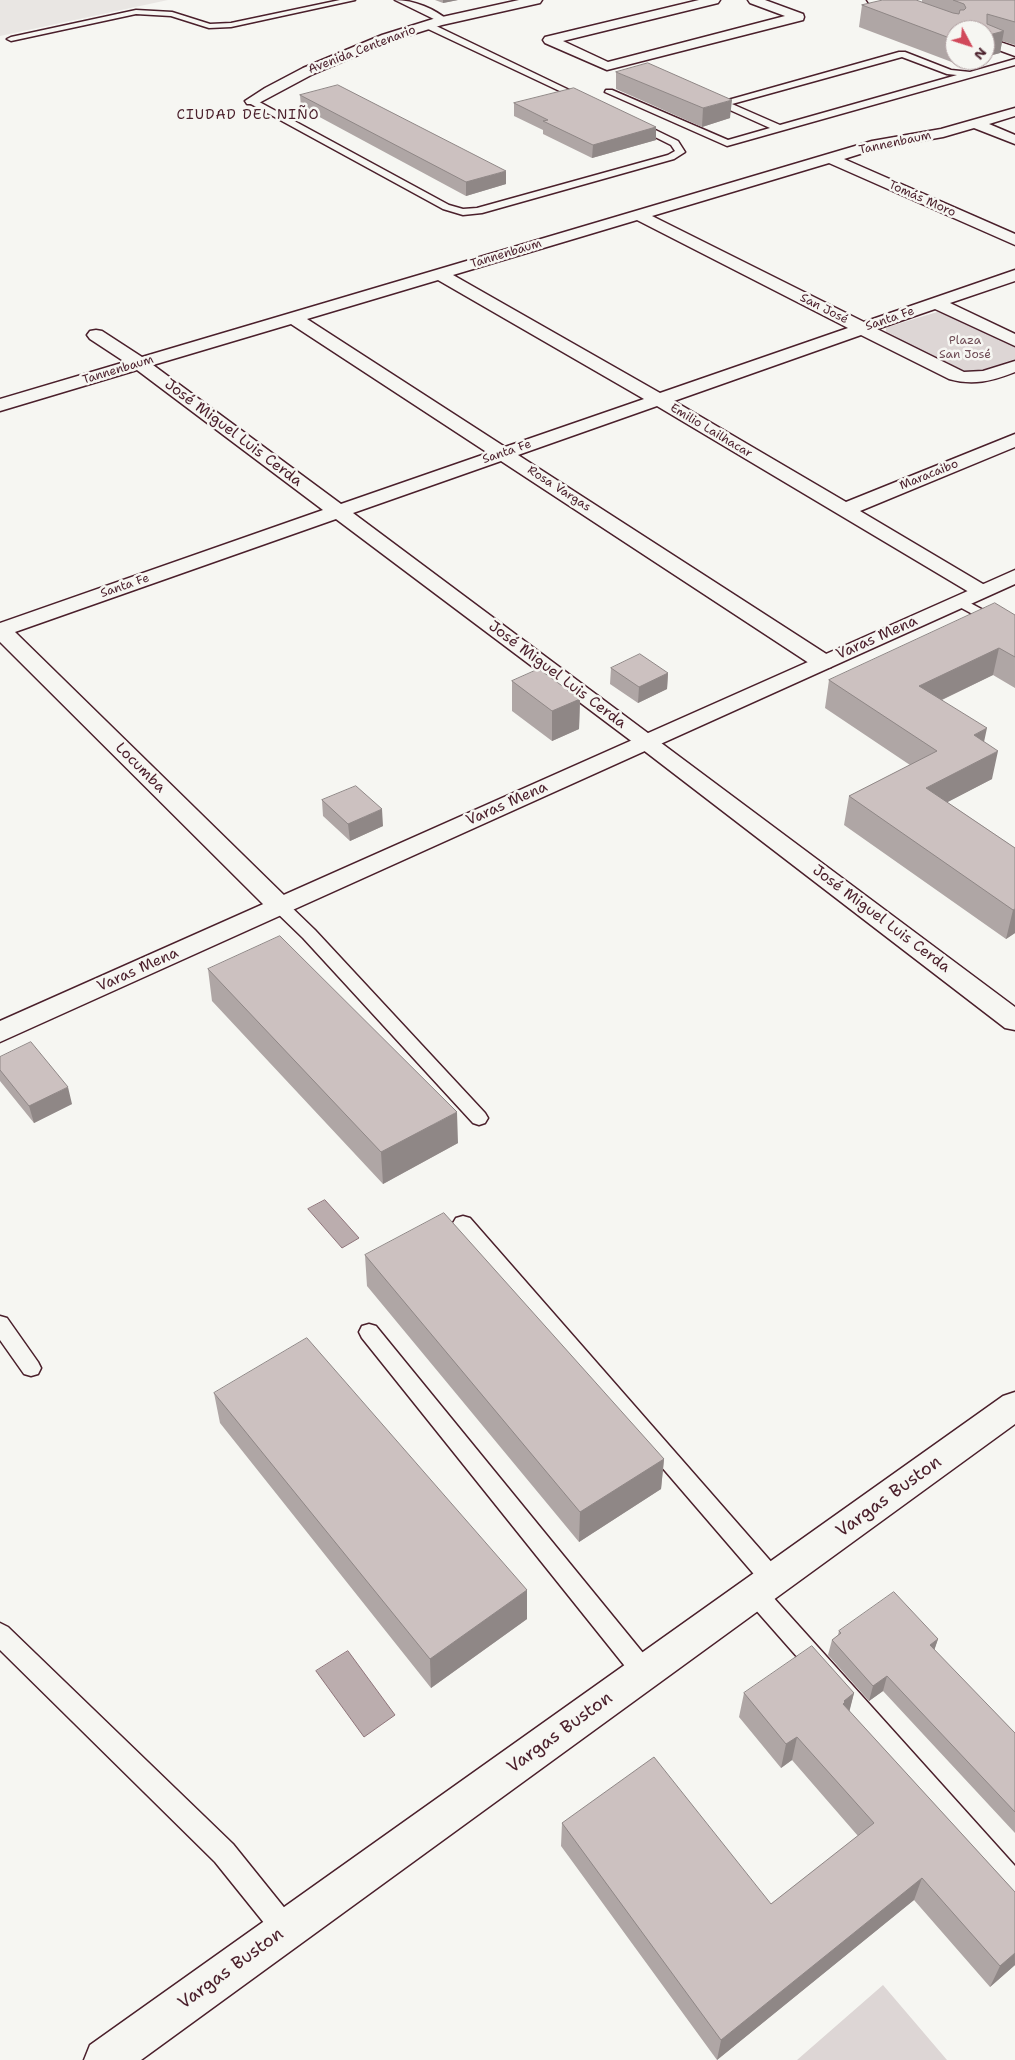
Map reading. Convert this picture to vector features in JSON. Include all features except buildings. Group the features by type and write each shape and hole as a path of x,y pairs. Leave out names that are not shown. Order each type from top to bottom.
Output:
{"street":[{"name":"Avenida Centenario","path":"252,101 277,86 336,59 406,31 429,26 442,13 461,17 536,0"},
{"path":"714,0 550,40 607,66 798,17 754,0"},
{"path":"873,0 945,26"},
{"path":"639,3 694,21"},
{"path":"618,24 635,31"},
{"path":"711,28 728,35"},
{"path":"660,42 676,48"},
{"path":"995,45 1015,52"},
{"name":"Tannenbaum","path":"0,405 830,158 887,142 943,133 1015,112"},
{"path":"976,124 1015,140"},
{"name":"Tomás Moro","path":"830,158 1015,240"},
{"name":"San José","path":"638,215 960,376 980,378 1015,366"},
{"name":"Emilio Lailhacar","path":"439,274 658,399 981,591"},
{"name":"Santa Fe","path":"0,630 1015,275"},
{"path":"936,302 1015,340"},
{"name":"Rosa Vargas","path":"294,318 823,662"},
{"name":"José Miguel Luis Cerda","path":"96,335 140,364 646,741 1015,1021"},
{"name":"Maracaibo","path":"844,510 1015,440"},
{"name":"Varas Mena","path":"0,1032 1015,576"},
{"name":"Locumba","path":"0,630 280,906"},
{"name":"Vargas Buston","path":"105,2060 1015,1406"}],"lane":[{"path":"12,39 136,12 172,14 208,26 231,26 351,0"},
{"path":"399,0 442,13"},
{"path":"422,0 442,13"},
{"path":"429,26 596,105"},
{"path":"779,128 724,104 902,54 950,72 971,75"},
{"path":"609,92 727,143 1015,62"},
{"path":"252,101 446,207 463,212 478,211 598,178 680,152 675,143 622,118"},
{"path":"959,601 1015,633"},
{"path":"280,906 309,934 479,1118"},
{"path":"463,1223 1015,1885"},
{"path":"0,1324 32,1368"},
{"path":"369,1332 644,1672"},
{"path":"0,1634 224,1852 286,1930"}],"shaded area":[{"path":"0,0 168,0 0,36"},
{"path":"325,1200 359,1238 342,1248 308,1209"},
{"path":"348,1651 395,1715 364,1737 316,1671"}],"green space":[{"name":"Plaza San José","path":"937,312 943,313 1015,347 1015,359 979,371 961,371 886,332 888,327"},
{"path":"883,1985 947,2060 797,2060"}],"district":[{"name":"CIUDAD DEL NIÑO","path":"248,115"}]}
